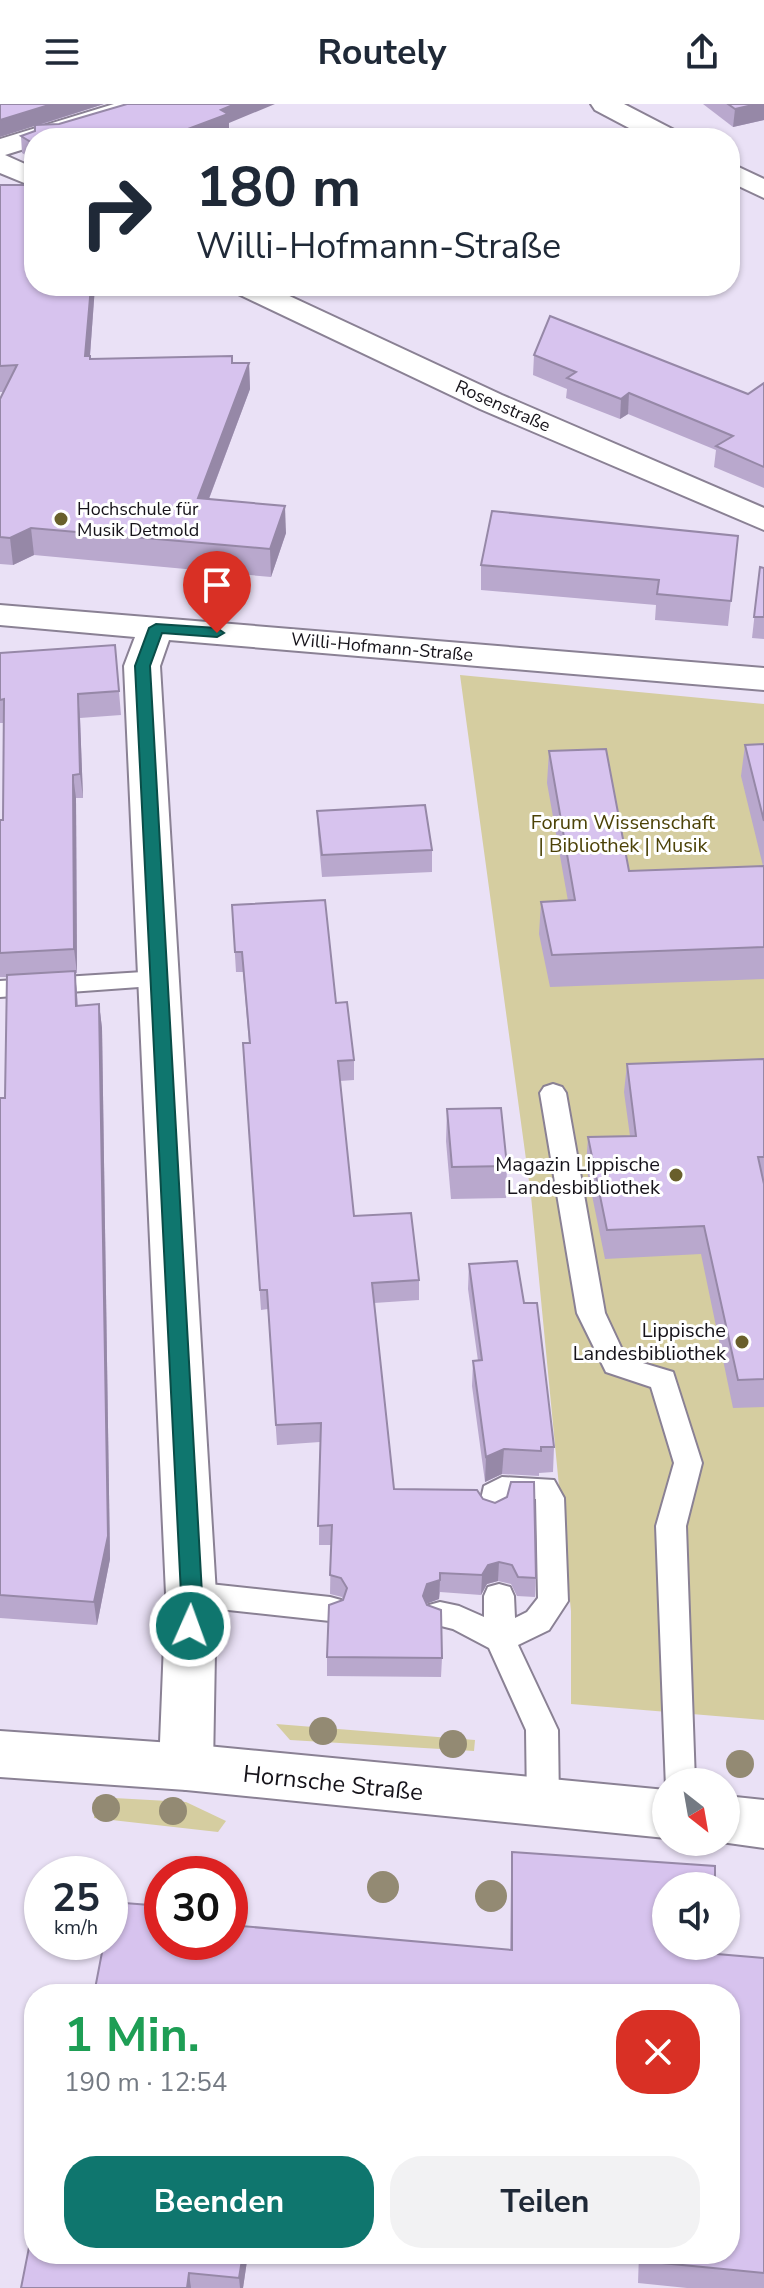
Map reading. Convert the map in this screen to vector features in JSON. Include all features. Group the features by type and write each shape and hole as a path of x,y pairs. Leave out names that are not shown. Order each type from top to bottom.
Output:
{"street":[{"path":"65,128 142,104"},
{"path":"604,104 649,128"},
{"path":"0,148 24,141"},
{"path":"0,162 24,174"},
{"path":"740,177 764,190"},
{"name":"Rosenstraße","path":"265,296 491,402 764,520"},
{"name":"Willi-Hofmann-Straße","path":"0,615 149,647 764,679"},
{"path":"149,647 159,979 191,1594 186,1767"},
{"name":"Hornsche Straße","path":"0,1754 186,1767 652,1813"},
{"path":"740,1821 764,1824"}],"lane":[{"path":"0,989 159,979"},
{"path":"553,1093 591,1313 616,1365 663,1380 688,1463 671,1526 679,1768"},
{"path":"493,1508 494,1494 502,1488 544,1488 550,1498 553,1601 538,1621 500,1639"},
{"path":"191,1594 330,1609"},
{"path":"499,1596 500,1639 542,1730 543,1804"},
{"path":"440,1614 459,1618 500,1639"}],"green space":[{"name":"Forum Wissenschaft | Bibliothek | Musik","path":"460,675 764,704 764,1720 571,1704 571,1611 531,1196"},
{"path":"276,1724 475,1740 474,1751 290,1740"},
{"path":"96,1797 186,1802 226,1821 218,1832 94,1818"}],"building":[{"path":"0,104 52,104 0,120"},
{"path":"127,104 235,104 221,110 228,114 191,128 35,128 35,125 59,124"},
{"path":"728,104 757,104 735,109"},
{"path":"0,185 24,185 24,296 90,296 85,356 90,356 90,359 232,356 232,363 249,363 198,498 285,506 270,549 31,528 10,538 0,537 0,399 17,365 0,366"},
{"path":"550,316 748,394 764,383 764,467 716,446 733,436 629,393 621,399 567,378 576,372 534,355"},
{"path":"492,511 738,536 731,601 657,594 659,580 481,565"},
{"path":"760,567 764,568 764,617 754,617"},
{"path":"115,645 119,691 78,694 80,774 73,775 74,949 0,953 4,699 0,700 0,653"},
{"path":"764,744 764,821 745,745"},
{"path":"606,749 629,871 764,866 764,947 552,955 541,902 575,900 549,751"},
{"path":"425,805 432,850 322,855 317,811"},
{"path":"325,900 336,1003 347,1002 354,1060 338,1061 354,1216 411,1213 419,1280 372,1283 394,1489 477,1490 483,1499 495,1503 507,1497 511,1482 534,1482 536,1578 518,1577 512,1565 499,1562 488,1565 482,1575 440,1573 440,1580 427,1584 423,1596 427,1605 441,1610 442,1658 327,1657 329,1605 343,1600 347,1588 341,1578 330,1575 332,1525 318,1526 321,1423 276,1425 267,1290 260,1290 243,1043 250,1043 242,952 235,952 232,905"},
{"path":"75,971 76,1006 99,1004 108,1536 94,1602 0,1595 0,1098 5,1098 7,975"},
{"name":"Magazin Lippische Landesbibliothek","path":"764,1059 764,1157 758,1157 764,1184 764,1379 738,1380 704,1226 607,1230 588,1137 636,1136 627,1064"},
{"path":"501,1108 507,1166 452,1167 447,1109"},
{"path":"517,1261 524,1303 537,1303 554,1447 541,1447 541,1451 504,1449 486,1457 473,1361 482,1360 469,1264"},
{"path":"512,1852 715,1866 715,1872 652,1872 652,1960 740,1960 740,1956 764,1958 764,2273 672,2264 740,2264 740,1984 96,1984 101,1960 128,1960 128,1903 144,1905 144,1960 248,1960 248,1927 512,1950"},
{"path":"26,2264 241,2264 239,2278 189,2273 187,2288 21,2288"}],"place":[{"name":"Hochschule für Musik Detmold","path":"61,519"},
{"name":"Magazin Lippische Landesbibliothek","path":"676,1175"},
{"name":"Lippische Landesbibliothek","path":"742,1342"}],"route":[{"path":"190,1626 191,1594 142,666 156,628 217,633"}]}
